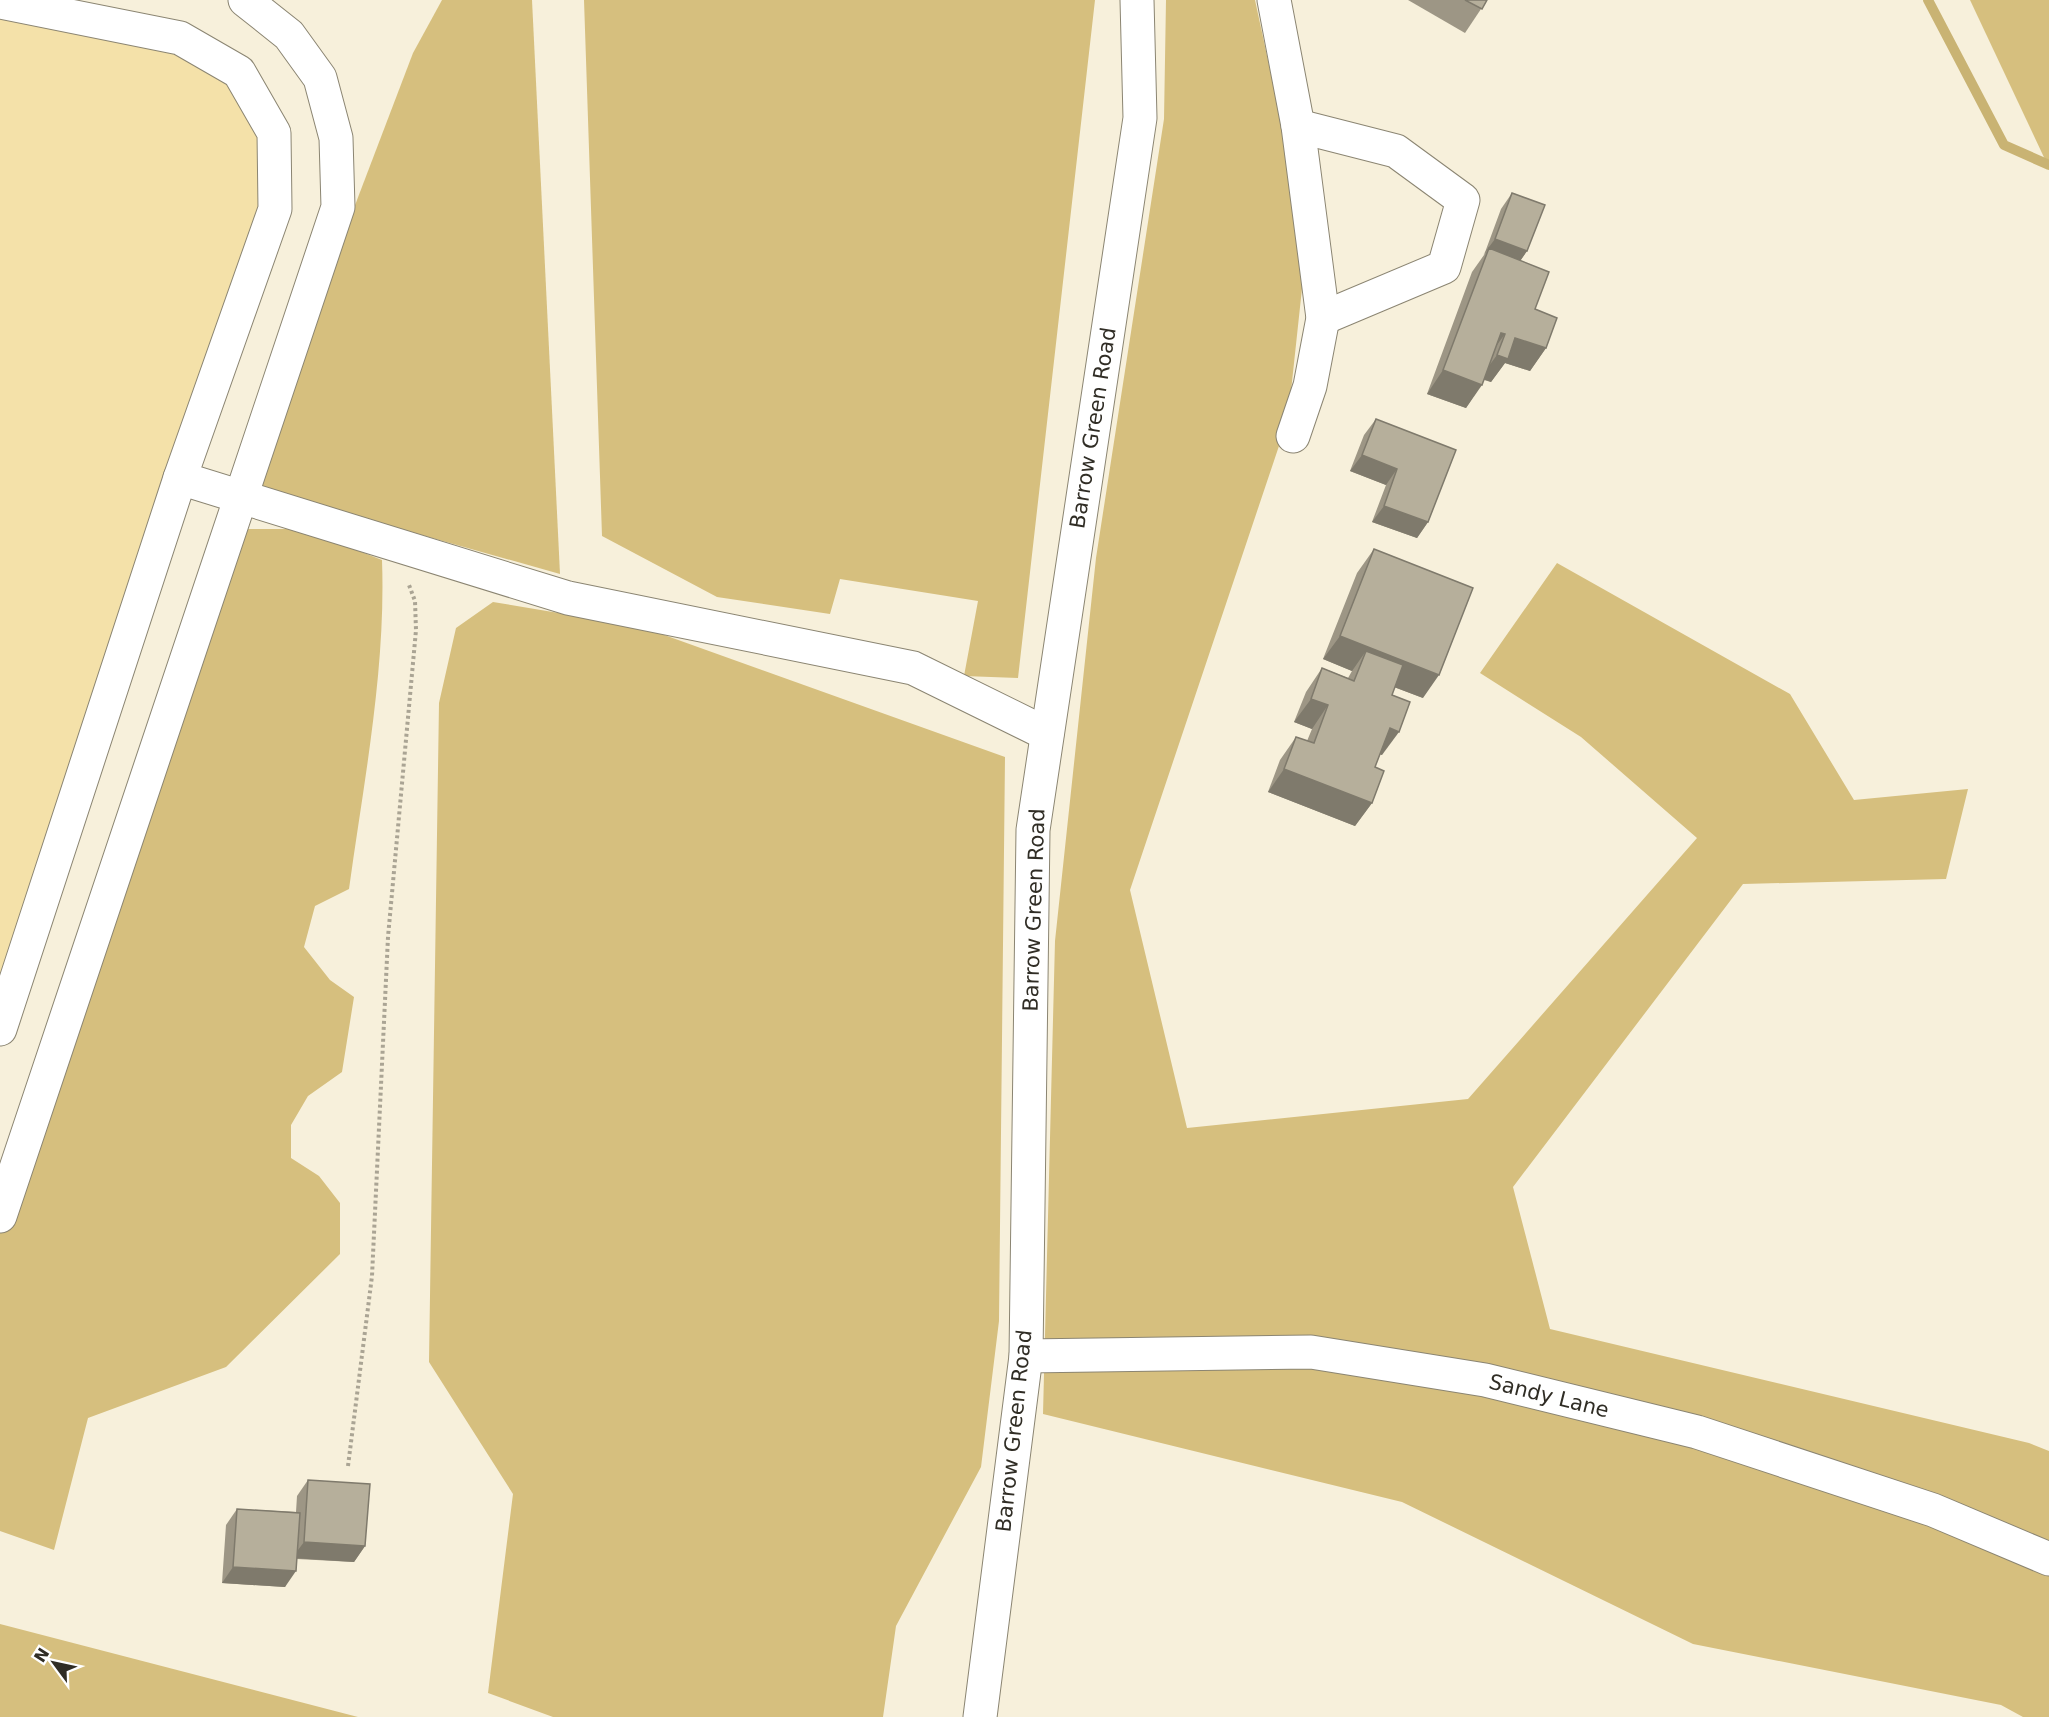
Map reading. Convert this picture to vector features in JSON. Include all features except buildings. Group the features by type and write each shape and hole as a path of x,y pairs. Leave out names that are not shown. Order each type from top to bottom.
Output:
{"street":[{"path":"0,1216 338,207 336,138 320,78 289,35 245,0"},
{"name":"Barrow Green Road","path":"980,1717 1026,1356 1033,830 1140,117 1137,0"},
{"path":"1274,0 1298,126 1323,318 1310,386 1293,436"},
{"path":"0,2 180,38 240,72 274,133 275,209 180,478 0,1029"},
{"path":"1298,126 1396,151 1463,200 1444,267 1323,318"},
{"path":"180,478 568,598 913,668 1047,734"},
{"name":"Sandy Lane","path":"1026,1356 1311,1352 1485,1380 1696,1432 1933,1510 2049,1559"}],"path":[{"path":"348,1466 372,1276 388,937 416,630 415,601 403,568 378,540"}],"shaded area":[{"path":"442,0 532,0 560,574 248,486 413,53"},
{"path":"584,0 1095,0 1018,678 964,676 978,601 840,579 830,614 717,597 602,536"},
{"path":"1166,0 1255,0 1307,242 1288,419 1130,890 1187,1128 1468,1099 1697,838 1581,737 1480,673 1557,563 1790,694 1854,800 1968,789 1946,879 1743,884 1513,1187 1550,1329 2029,1443 2049,1451 2049,1717 2023,1717 2001,1705 1693,1644 1402,1502 1043,1414 1055,941 1096,558 1164,119"},
{"path":"1970,0 2049,0 2049,168"},
{"path":"0,14 174,50 233,86 264,143 263,209 0,1002"},
{"path":"238,529 303,529 382,560 381,642 377,684 349,889 315,906 304,947 330,980 354,997 342,1072 308,1096 291,1125 291,1158 319,1176 340,1203 340,1254 226,1367 88,1418 54,1550 0,1531 0,1191"},
{"path":"493,602 642,627 1005,757 999,1321 981,1467 896,1626 883,1717 553,1717 488,1693 513,1494 429,1362 439,703 456,628"},
{"path":"0,1624 358,1717 0,1717"}],"waterway":[{"path":"1928,0 2004,145 2049,165"}]}
